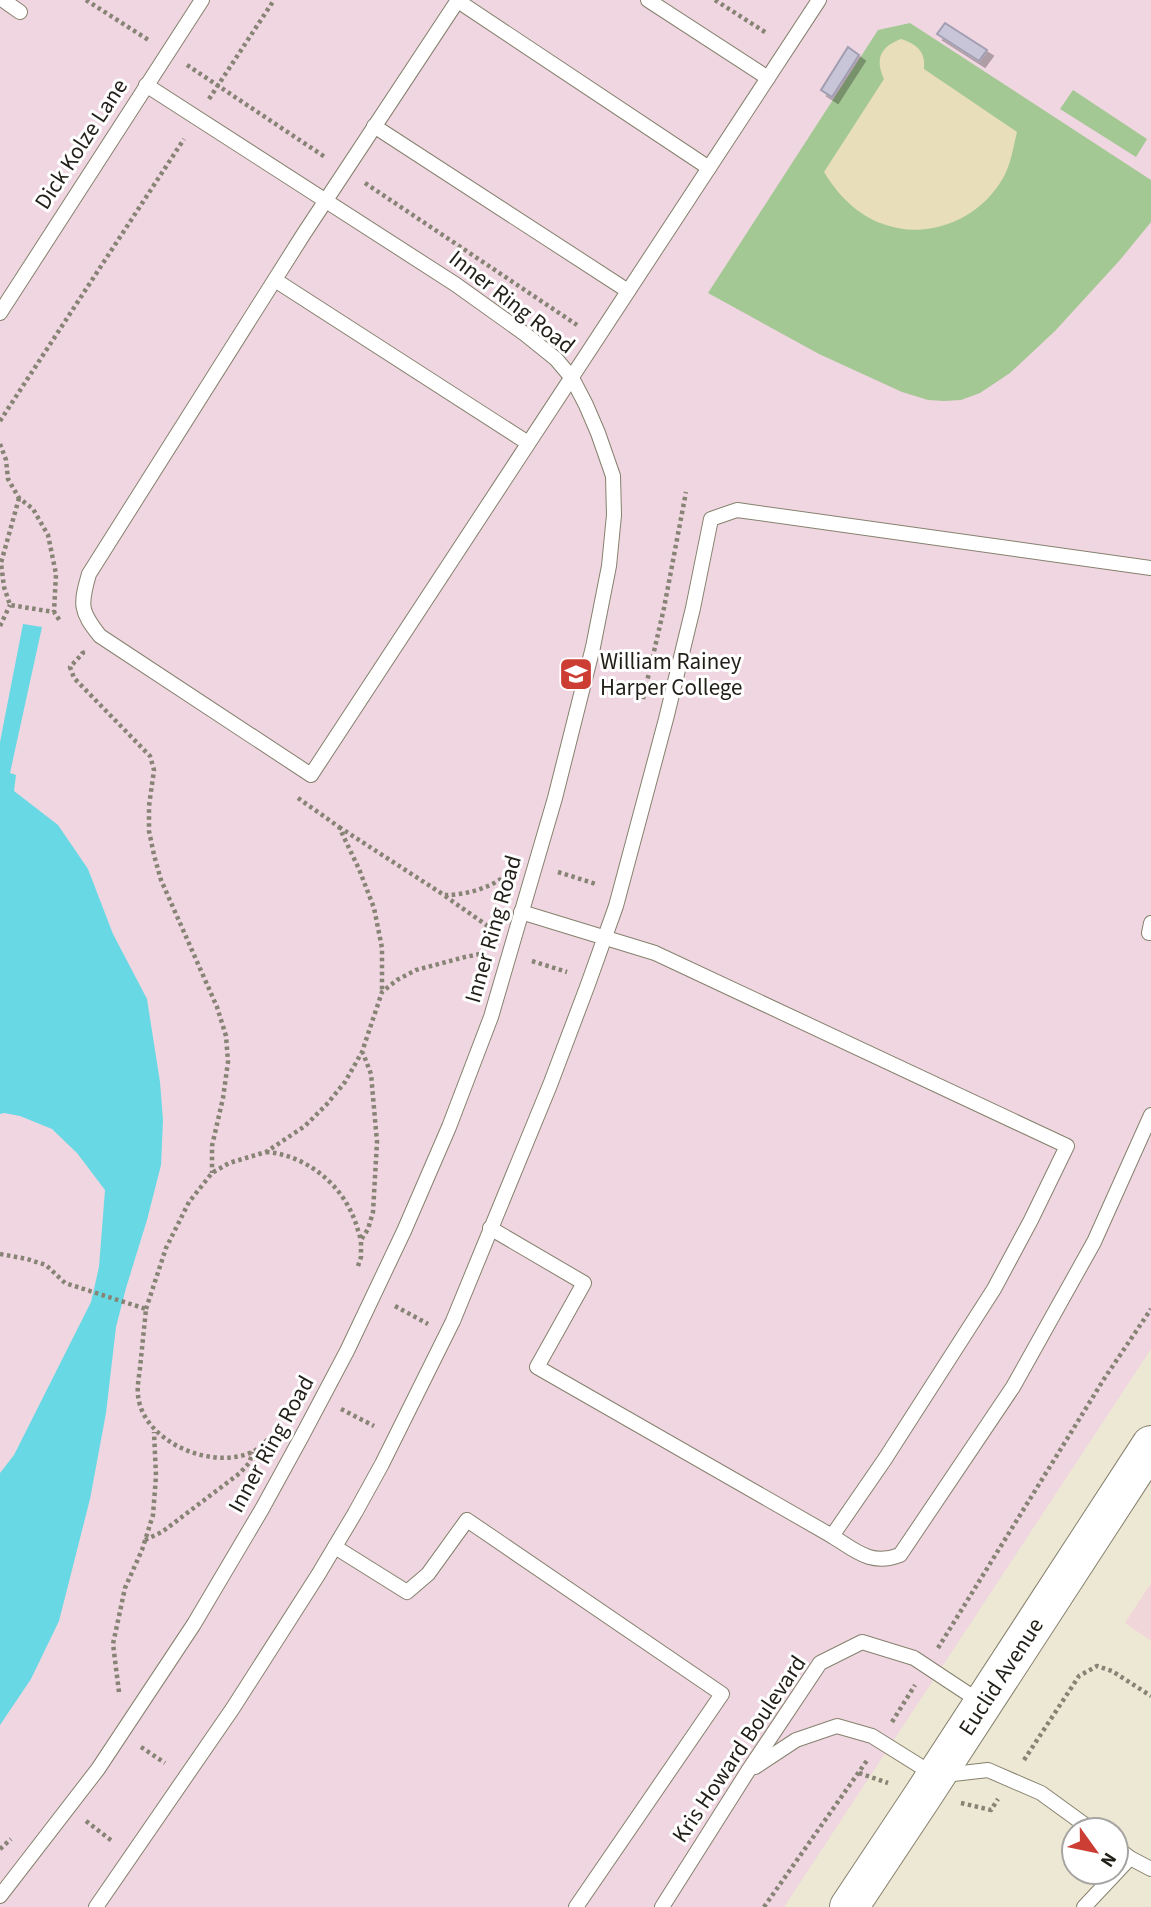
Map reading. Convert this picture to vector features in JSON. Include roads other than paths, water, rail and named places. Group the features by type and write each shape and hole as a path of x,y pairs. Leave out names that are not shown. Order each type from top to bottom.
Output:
{"main road":[{"name":"Euclid Avenue","path":"849,1907 1151,1445"}],"lane":[{"path":"4,0 20,12"},
{"name":"Dick Kolze Lane","path":"0,313 202,0"},
{"path":"709,168 458,0 345,170 89,575 83,596 86,618 100,635 311,775 572,378 819,0"},
{"path":"648,0 768,78"},
{"name":"Inner Ring Road","path":"0,1896 69,1808 122,1734 194,1624 262,1509 374,1295 449,1128 491,1017 555,798 593,647 609,566 614,515 613,476 586,405 572,378 556,359 455,284 146,85"},
{"path":"374,126 628,291"},
{"path":"275,280 528,443"},
{"path":"96,1907 233,1708 335,1547 382,1464 453,1321 550,1085 616,906 667,719 710,519 737,510 1151,568"},
{"path":"522,912 655,953 1067,1146 993,1289 885,1459 832,1536"},
{"path":"1151,923 1151,933"},
{"path":"490,1228 584,1283 537,1367 867,1558 887,1560 900,1555 1013,1387 1094,1242 1151,1115"},
{"path":"335,1547 407,1592 428,1574 467,1520 722,1694 576,1907"},
{"name":"Kris Howard Boulevard","path":"662,1907 820,1663 862,1642 914,1658 984,1703"},
{"path":"748,1771 796,1740 838,1726 872,1735 936,1776 988,1770 1041,1793 1073,1816"},
{"path":"1130,1858 1151,1869"},
{"path":"1084,1907 1104,1886"}],"water":[{"path":"23,624 42,627 10,773 16,775 14,791 58,825 88,869 113,934 147,999 163,1120 161,1165 116,1327 106,1413 90,1499 59,1621 31,1679 0,1725 0,1473 14,1455 91,1302 99,1267 105,1190 77,1153 52,1129 20,1116 0,1114 0,742"}],"place":[{"name":"William Rainey Harper College","path":"576,674"}]}
